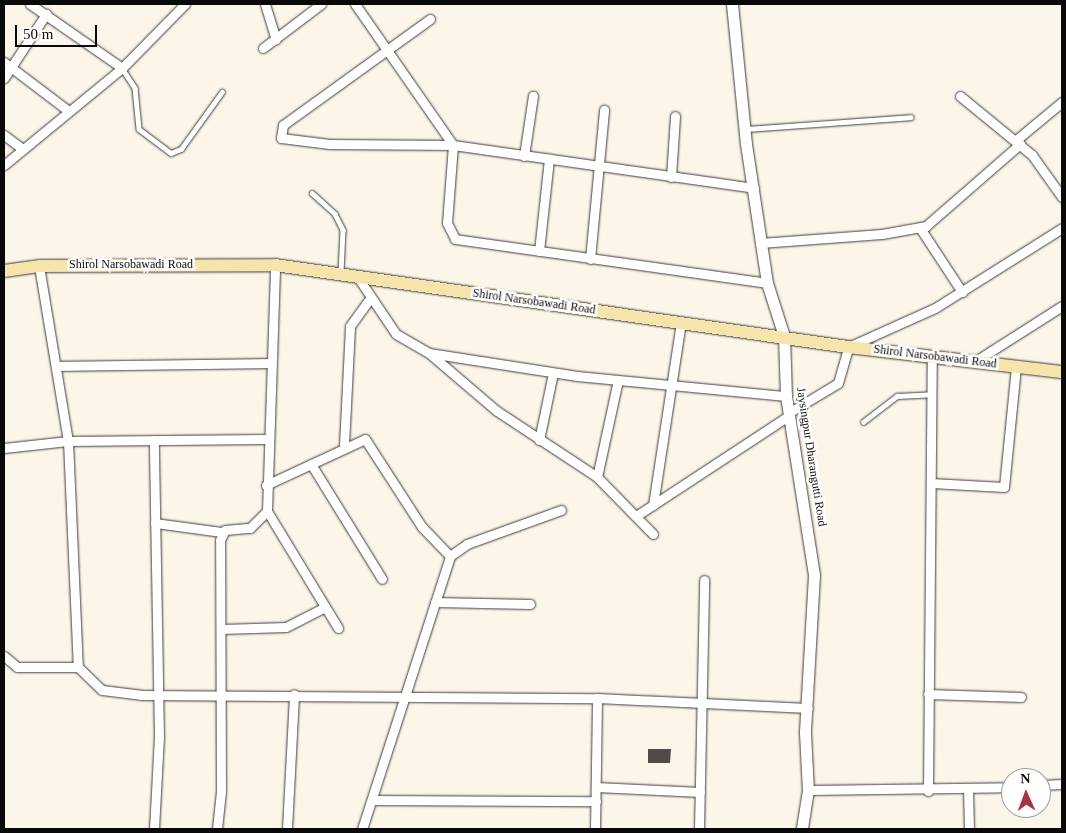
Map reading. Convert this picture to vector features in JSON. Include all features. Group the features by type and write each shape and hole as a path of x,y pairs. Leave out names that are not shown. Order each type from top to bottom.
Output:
{"main road":[{"name":"Shirol Narsobawadi Road","path":"4,272 38,266 275,265 341,276 784,336 848,347 1062,372"}],"street":[{"path":"30,4 122,68"},
{"path":"4,165 66,109 122,68 185,4"},
{"path":"265,4 276,39"},
{"path":"264,48 321,4"},
{"path":"355,4 384,53 453,145 450,235 539,251 768,283"},
{"name":"Jaysingpur Dharangutti Road","path":"732,4 745,130 760,243 768,283 784,336 786,396 814,575 808,708 808,790 802,829"},
{"path":"4,78 7,64 46,14"},
{"path":"430,19 283,125 281,138 330,144 453,145 754,188"},
{"path":"7,64 66,109"},
{"path":"524,156 533,96"},
{"path":"960,96 1018,142 1062,197"},
{"path":"760,243 920,228 939,218 1062,102"},
{"path":"590,258 604,110"},
{"path":"670,177 675,116"},
{"path":"4,135 22,148"},
{"path":"539,251 549,160"},
{"path":"920,228 962,292"},
{"path":"636,516 838,383 848,347 962,292 1062,228"},
{"path":"275,265 267,439 267,511 338,628"},
{"path":"38,266 57,366 68,441 78,667 102,690 157,696 406,694 596,698 808,708"},
{"path":"359,278 370,298 396,334 429,353 539,440 597,477 653,534"},
{"path":"344,445 350,326 370,298"},
{"path":"974,362 1062,306"},
{"path":"654,505 674,387 681,322"},
{"path":"429,353 554,373 674,387 786,396"},
{"path":"928,791 932,357"},
{"path":"57,366 270,363"},
{"path":"931,483 1004,487 1016,367"},
{"path":"539,440 554,373"},
{"path":"597,477 618,380"},
{"path":"266,485 311,464 344,445 361,438 369,441 422,527 450,556"},
{"path":"4,448 68,441 267,439"},
{"path":"154,440 157,696 154,829"},
{"path":"311,464 382,579"},
{"path":"362,829 450,556 467,544 562,510"},
{"path":"155,523 222,532 250,528 267,511"},
{"path":"217,829 221,696 222,532"},
{"path":"699,829 704,580"},
{"path":"436,602 530,604"},
{"path":"221,629 286,627 325,607"},
{"path":"4,656 18,667 78,667"},
{"path":"287,829 294,694"},
{"path":"928,694 1021,697"},
{"path":"595,829 596,698"},
{"path":"596,787 700,792"},
{"path":"808,790 928,791 1001,787"},
{"path":"968,789 969,829"},
{"path":"372,800 596,800"}],"lane":[{"path":"122,68 135,88 139,129 171,153 181,149 222,92"},
{"path":"745,130 911,117"},
{"path":"312,193 335,214 343,230 341,276"},
{"path":"863,422 897,396 932,394"}],"building":[{"path":"648,749 671,749 670,763 648,763"}]}
